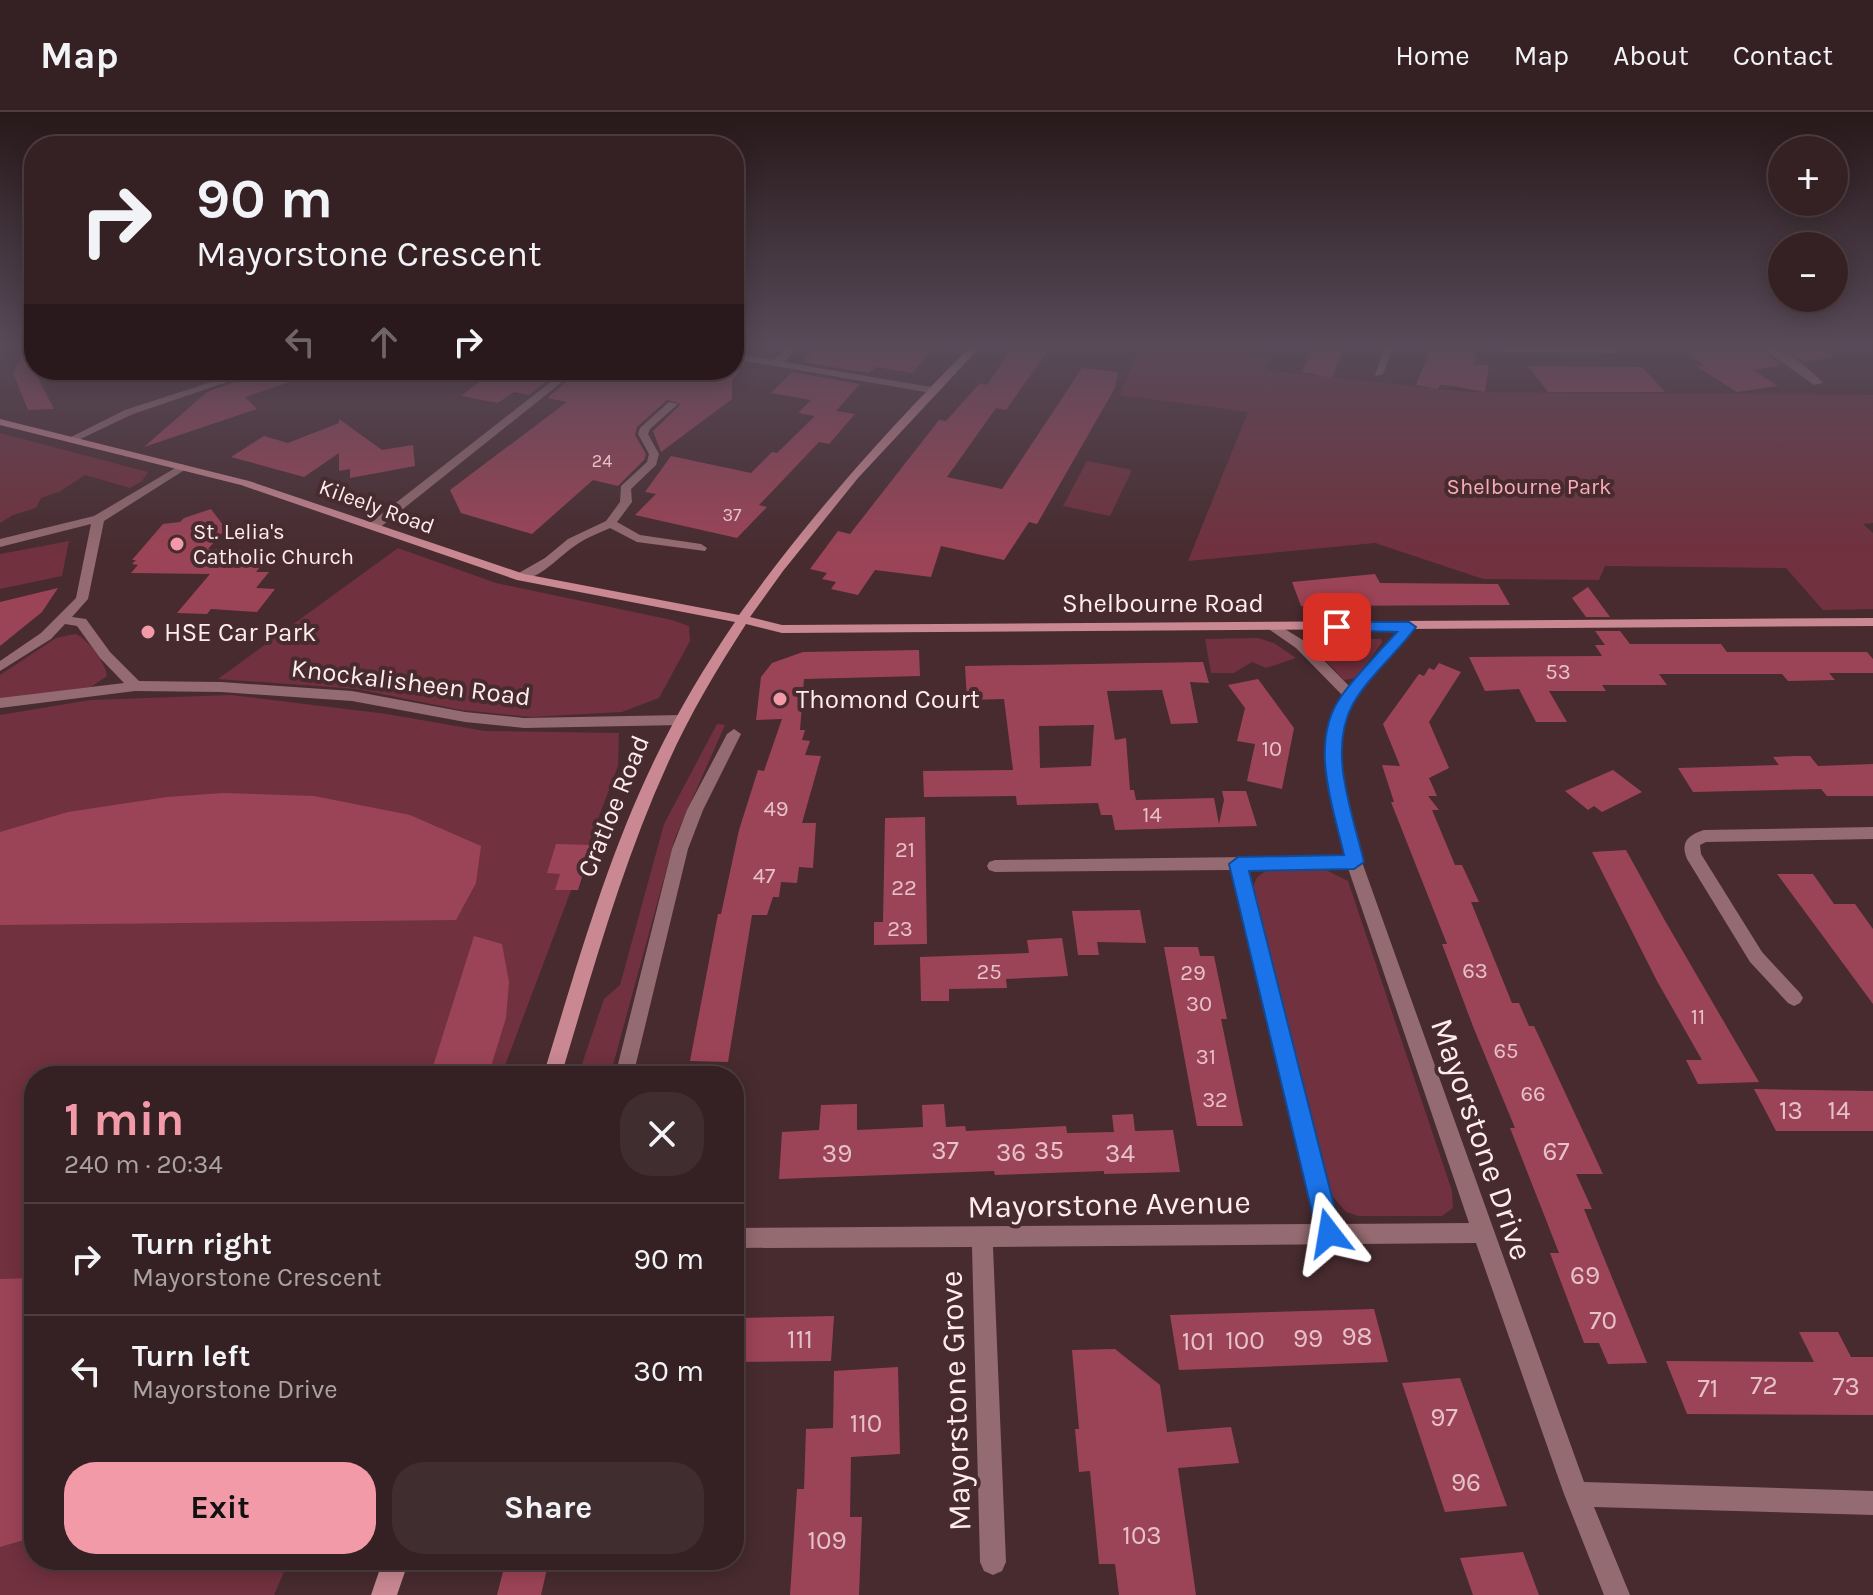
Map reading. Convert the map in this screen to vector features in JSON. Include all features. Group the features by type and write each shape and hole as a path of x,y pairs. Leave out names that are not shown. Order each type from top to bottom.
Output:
{"main road":[{"name":"Cratloe Road","path":"555,1066 634,826 682,720 742,620 863,464 909,414"},
{"name":"Kileely Road","path":"0,422 312,503 521,577 742,620"},
{"name":"Shelbourne Road","path":"742,620 782,629 1873,622"},
{"path":"384,1595 393,1570"}],"street":[{"path":"70,440 124,414"},
{"path":"374,526 516,414"},
{"path":"521,577 549,561 572,542 610,523 626,502 625,488 652,463 654,454 643,434 645,428 661,414"},
{"path":"0,543 98,519 182,467"},
{"path":"0,667 76,609 86,590 98,519"},
{"path":"610,523 637,538 701,548"},
{"path":"64,620 81,622 105,655 135,686"},
{"path":"1275,627 1294,638 1351,696"},
{"name":"Mayorstone Drive","path":"1409,627 1341,710 1336,726 1333,765 1354,862 1576,1494 1617,1595"},
{"name":"Knockalisheen Road","path":"0,703 135,686 316,692 465,717 524,723 682,720"},
{"path":"626,1066 680,849 695,810 734,734"},
{"path":"1794,998 1756,957 1693,855 1692,842 1704,836 1873,833"},
{"path":"995,866 1354,862"},
{"path":"1238,864 1329,1233"},
{"name":"Mayorstone Avenue","path":"744,1238 1484,1233"},
{"name":"Mayorstone Grove","path":"982,1237 993,1562"},
{"path":"1576,1494 1873,1503"}],"green space":[{"name":"Shelbourne Park","path":"1247,414 1873,414 1873,523 1863,524 1873,533 1873,609 1823,610 1786,568 1605,566 1599,580 1483,579 1375,543 1188,561"},
{"path":"0,433 148,472 142,481 130,488 85,475 59,492 41,498 36,508 0,523"},
{"path":"1087,461 1132,470 1110,516 1063,506"},
{"path":"69,541 62,576 0,589 0,554"},
{"path":"398,548 496,583 672,620 689,626 690,641 659,698 622,712 531,717 461,710 357,689 218,679"},
{"path":"75,634 95,652 107,676 91,687 0,699 0,675 56,638"},
{"path":"1258,638 1274,643 1296,658 1266,668 1252,662 1234,673 1211,673 1205,639"},
{"path":"1306,639 1381,639 1382,642 1357,678 1344,680"},
{"path":"231,695 387,714 485,731 619,733 618,766 505,1066 24,1066 24,1570 285,1570 274,1595 0,1595 0,715 90,700"},
{"path":"717,724 725,725 675,838 613,1066 581,1066 604,999 620,985 664,824"},
{"path":"1326,870 1348,881 1452,1191 1453,1208 1442,1216 1358,1216 1346,1212 1333,1197 1253,891 1257,878 1267,871"}],"building":[{"path":"182,414 242,414 144,447"},
{"path":"551,414 651,414 637,427 635,435 646,454 644,460 618,486 593,480 532,534 461,513 450,490"},
{"path":"670,414 712,414 661,452 653,431"},
{"path":"805,414 855,414 829,444 819,442 759,505 767,507 737,538 635,515 656,494 645,492 671,456 751,473 815,416"},
{"path":"952,414 992,414 947,477 1002,489 1051,414 1100,414 1037,524 1029,522 1004,560 941,546 931,577 875,570 858,595 831,589 836,582 822,579 827,573 810,569 838,531 850,534 939,420 946,421"},
{"path":"339,419 382,450 413,445 415,466 350,478 350,469 339,471 339,453 304,477 231,457 264,436 288,443 339,423"},
{"path":"211,509 223,525 221,527 227,527 208,549 272,552 256,572 269,572 256,588 275,589 257,612 211,609 207,614 177,613 210,574 131,573 138,565 132,564 136,560 132,560 163,524 180,522"},
{"path":"1375,574 1380,583 1498,584 1510,605 1301,606 1292,582"},
{"path":"1588,587 1610,617 1586,617 1572,598"},
{"path":"58,588 42,612 0,646 0,602"},
{"path":"1595,631 1620,631 1630,644 1721,644 1727,652 1867,652 1873,659 1873,673 1829,673 1835,680 1788,681 1782,674 1659,674 1667,685 1602,685 1606,691 1549,691 1567,722 1536,722 1519,689 1485,691 1469,657 1602,656 1595,645 1605,645"},
{"path":"919,650 920,676 804,679 800,730 805,730 802,740 810,741 805,755 821,756 802,823 816,823 813,868 799,867 797,883 781,882 779,897 773,897 767,915 752,915 728,1062 690,1061 718,914 721,914 739,830 758,770 764,771 782,719 756,720 761,677 772,663 803,652"},
{"path":"1203,662 1209,683 1190,682 1198,723 1171,724 1162,690 1107,691 1115,740 1126,738 1130,790 1134,790 1136,800 1214,798 1219,824 1224,800 1222,791 1246,791 1257,826 1115,830 1112,815 1101,815 1098,803 1017,805 1016,796 924,797 923,771 1013,770 1004,699 967,700 965,666","holes":["1094,725 1091,766 1040,768 1039,726"]},
{"path":"1439,663 1461,672 1429,722 1449,768 1429,778 1437,796 1428,796 1439,810 1432,810 1455,865 1462,865 1479,902 1471,902 1512,1003 1519,1003 1529,1026 1534,1026 1603,1174 1576,1174 1592,1209 1584,1209 1647,1363 1608,1364 1599,1343 1584,1343 1550,1253 1559,1253 1510,1128 1515,1128 1474,1029 1442,944 1447,944 1391,802 1394,802 1382,765 1400,766 1383,724 1419,674 1424,676 1429,668 1434,670"},
{"path":"1258,679 1294,728 1282,789 1247,781 1255,744 1237,741 1245,708 1228,685"},
{"path":"1810,756 1818,766 1873,764 1873,796 1827,796 1821,789 1693,792 1678,768 1779,765 1773,757"},
{"path":"1613,770 1642,792 1602,812 1594,806 1588,810 1565,791"},
{"path":"223,793 314,796 410,815 481,846 476,883 456,920 0,925 0,832 68,812 167,797"},
{"path":"925,817 927,944 874,945 874,922 883,922 885,818"},
{"path":"556,844 592,845 578,890 555,890 560,874 547,873"},
{"path":"1626,850 1759,1082 1698,1084 1686,1060 1702,1060 1657,981 1592,852"},
{"path":"1777,874 1813,874 1834,904 1855,904 1873,929 1873,1004"},
{"path":"1140,910 1146,943 1097,942 1099,955 1078,955 1072,911"},
{"path":"474,936 502,944 509,982 506,1018 491,1066 433,1066"},
{"path":"1062,938 1068,976 1006,979 1007,988 949,989 949,1001 921,1001 920,957 1029,953 1027,940"},
{"path":"1164,947 1198,947 1200,956 1214,956 1227,1019 1221,1019 1243,1126 1197,1126"},
{"path":"1754,1089 1873,1091 1873,1131 1776,1131"},
{"path":"857,1104 857,1130 923,1127 922,1105 944,1104 946,1127 965,1126 966,1131 1066,1126 1067,1133 1114,1132 1112,1115 1133,1114 1135,1131 1173,1130 1180,1172 995,1175 994,1171 779,1179 782,1132 819,1130 821,1105"},
{"path":"24,1278 24,1540 0,1547 0,1279"},
{"path":"1374,1309 1388,1362 1179,1370 1170,1315"},
{"path":"834,1316 831,1361 744,1362 744,1318"},
{"path":"1799,1332 1838,1332 1851,1357 1873,1357 1873,1415 1687,1414 1666,1361 1814,1362"},
{"path":"1115,1349 1160,1385 1167,1432 1231,1427 1239,1463 1178,1468 1196,1595 1119,1595 1115,1564 1099,1564 1090,1471 1079,1472 1075,1429 1079,1429 1072,1350"},
{"path":"898,1367 900,1454 851,1457 850,1517 862,1517 859,1595 790,1595 797,1489 804,1489 806,1429 833,1428 834,1371"},
{"path":"1460,1378 1507,1506 1445,1512 1402,1383"},
{"path":"1523,1552 1539,1595 1473,1595 1460,1558"},
{"path":"503,1570 547,1570 541,1595 497,1595"}],"place":[{"name":"St. Lelia's Catholic Church","path":"177,544"},
{"name":"HSE Car Park","path":"148,632"},
{"name":"Thomond Court","path":"780,699"}],"route":[{"path":"1329,1233 1238,864 1354,862 1333,765 1336,726 1346,701 1361,688 1390,647 1409,627 1337,627"}]}
